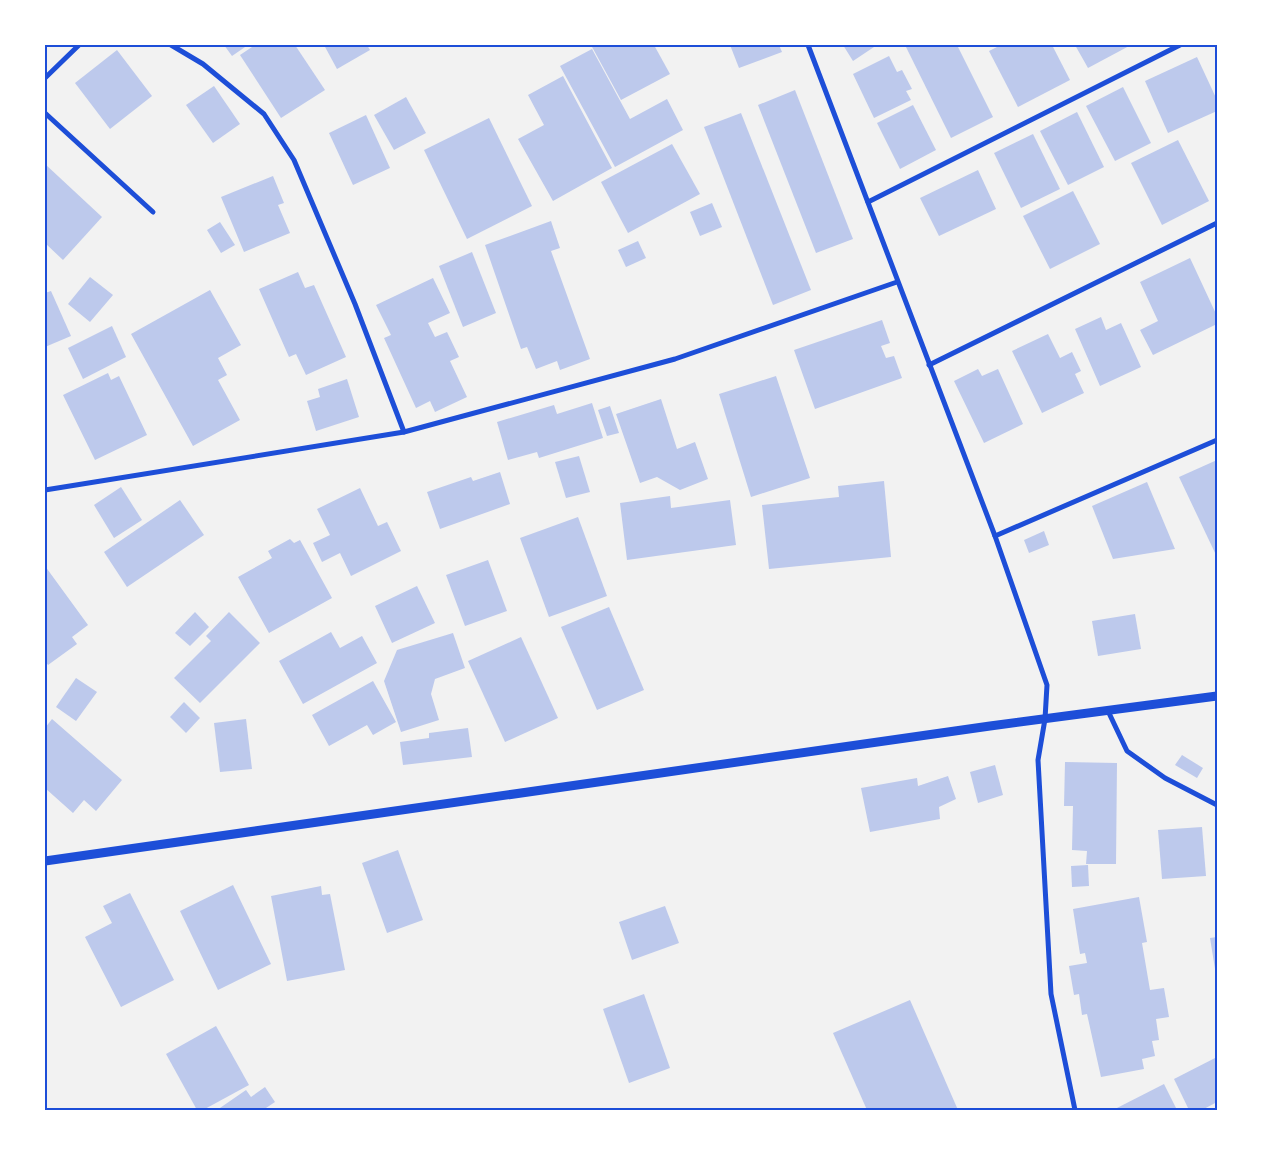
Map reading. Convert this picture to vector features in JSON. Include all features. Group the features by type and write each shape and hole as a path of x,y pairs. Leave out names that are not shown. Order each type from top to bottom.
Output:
{"street":[{"path":"45,78 79,45"},
{"path":"171,45 203,64 264,114 294,160 355,304 404,432"},
{"path":"808,45 995,536 1047,685 1045,719 1038,760 1051,994 1075,1110"},
{"path":"868,202 1180,45"},
{"path":"45,113 153,212"},
{"path":"929,365 1217,223"},
{"path":"45,490 404,432 675,359 897,282"},
{"path":"995,536 1217,440"},
{"path":"45,861 1217,696"},
{"path":"1108,711 1127,751 1165,778 1217,806"}],"building":[{"path":"224,45 248,45 232,56"},
{"path":"255,45 295,45 325,90 281,118 240,55"},
{"path":"324,45 367,45 370,50 337,69"},
{"path":"591,45 654,45 670,74 621,100"},
{"path":"730,45 779,45 782,52 739,68"},
{"path":"843,45 877,45 853,61"},
{"path":"905,45 957,45 993,117 951,138"},
{"path":"1001,45 1052,45 1070,80 1018,107 989,51"},
{"path":"1075,45 1131,45 1088,68"},
{"path":"592,49 630,119 667,99 683,130 615,167 560,66"},
{"path":"117,50 152,96 110,129 75,83"},
{"path":"889,56 897,72 902,70 912,89 906,91 911,100 874,118 853,74"},
{"path":"1197,57 1217,100 1217,111 1168,133 1145,81"},
{"path":"563,76 612,168 553,201 518,139 544,125 528,95"},
{"path":"214,86 240,124 213,143 186,105"},
{"path":"1123,87 1151,143 1115,161 1086,106"},
{"path":"795,90 853,239 816,253 758,105"},
{"path":"406,97 426,133 394,150 374,115"},
{"path":"913,105 936,150 900,169 877,123"},
{"path":"1077,112 1104,167 1068,185 1040,131"},
{"path":"741,113 811,290 773,305 704,127"},
{"path":"366,115 390,168 353,185 329,133"},
{"path":"489,118 532,206 467,239 424,150"},
{"path":"1033,134 1060,189 1021,208 994,153"},
{"path":"1178,140 1209,201 1162,225 1131,163"},
{"path":"672,144 700,194 628,233 601,182"},
{"path":"45,164 102,217 63,260 45,243"},
{"path":"978,170 996,209 939,236 920,198"},
{"path":"273,176 284,203 278,205 290,233 244,252 221,197"},
{"path":"1073,191 1100,244 1050,269 1023,216"},
{"path":"712,203 722,227 700,236 690,212"},
{"path":"551,221 560,248 551,251 590,359 560,370 557,361 536,369 527,347 521,349 485,245"},
{"path":"220,222 235,245 221,253 207,230"},
{"path":"638,241 646,258 626,267 618,250"},
{"path":"472,252 496,313 463,327 439,266"},
{"path":"1190,258 1217,316 1217,324 1153,355 1140,330 1158,321 1140,282"},
{"path":"298,272 305,288 314,285 346,357 306,375 296,354 289,357 259,289"},
{"path":"90,277 113,295 90,322 68,304"},
{"path":"433,278 450,313 428,323 435,337 447,332 459,357 450,361 467,397 435,412 430,401 416,408 384,338 391,335 376,305"},
{"path":"210,290 241,345 218,358 227,375 218,380 240,420 193,446 131,334"},
{"path":"51,291 71,336 45,347 45,293"},
{"path":"1101,317 1106,330 1121,323 1141,367 1100,386 1075,329"},
{"path":"882,320 890,343 881,346 886,358 894,356 902,378 815,409 794,350"},
{"path":"112,326 126,357 83,379 68,348"},
{"path":"1048,334 1060,358 1072,352 1081,371 1075,374 1084,393 1042,413 1012,351"},
{"path":"978,369 982,376 998,369 1023,424 984,443 954,381"},
{"path":"108,373 111,380 119,376 147,435 95,460 63,395"},
{"path":"776,376 810,478 751,497 719,394"},
{"path":"347,379 359,417 316,431 307,401 320,397 318,389"},
{"path":"661,399 677,449 695,442 708,479 680,490 657,477 640,483 616,414"},
{"path":"592,403 603,438 539,458 537,452 508,460 497,422 554,405 557,414"},
{"path":"610,406 619,433 607,436 598,410"},
{"path":"579,456 590,492 566,498 555,462"},
{"path":"1217,460 1217,557 1179,477"},
{"path":"500,472 510,504 440,529 427,492 471,477 473,481"},
{"path":"884,481 891,557 769,569 762,505 839,497 838,486"},
{"path":"1147,482 1175,549 1113,559 1092,506"},
{"path":"121,487 142,520 114,538 94,505"},
{"path":"360,488 378,526 387,522 401,551 351,576 340,553 322,562 313,543 330,535 317,509"},
{"path":"670,496 671,508 730,500 736,545 627,560 620,503"},
{"path":"180,500 204,535 127,587 104,552"},
{"path":"578,517 607,596 549,617 520,538"},
{"path":"1044,531 1049,545 1029,553 1024,540"},
{"path":"290,539 294,543 300,540 332,598 269,633 238,577 272,558 268,551"},
{"path":"488,560 507,611 465,626 446,575"},
{"path":"45,566 88,625 72,637 77,644 48,665 45,661"},
{"path":"417,586 435,623 392,643 375,606"},
{"path":"609,607 644,690 597,710 561,627"},
{"path":"195,612 209,627 190,646 175,633"},
{"path":"229,612 260,643 200,703 174,678 211,641 206,636"},
{"path":"1135,614 1141,649 1098,656 1092,621"},
{"path":"331,632 340,648 362,636 377,663 303,704 279,661"},
{"path":"453,633 465,668 435,679 431,694 439,720 401,732 384,681 397,650"},
{"path":"521,637 558,718 505,742 468,661"},
{"path":"76,678 97,692 76,721 56,707"},
{"path":"373,681 396,722 373,735 367,725 329,746 312,715"},
{"path":"184,702 200,718 186,733 170,717"},
{"path":"52,719 122,780 96,811 84,800 73,813 45,788 45,728"},
{"path":"246,719 252,769 220,772 214,723"},
{"path":"468,728 472,757 403,765 400,742 429,738 429,733"},
{"path":"1182,755 1203,768 1197,778 1175,765"},
{"path":"1065,762 1117,763 1116,864 1086,864 1087,851 1072,850 1073,806 1064,806"},
{"path":"995,765 1003,795 978,803 970,772"},
{"path":"948,776 956,799 939,807 940,819 870,832 861,788 917,778 918,786"},
{"path":"1202,827 1206,876 1162,879 1158,830"},
{"path":"398,850 423,920 387,933 362,863"},
{"path":"1088,865 1089,886 1072,887 1071,866"},
{"path":"233,885 271,964 218,990 180,911"},
{"path":"321,886 322,895 330,894 345,970 287,981 271,896"},
{"path":"130,893 174,980 121,1007 85,937 112,923 103,906"},
{"path":"1139,897 1147,942 1142,943 1150,990 1164,988 1169,1017 1156,1019 1159,1040 1152,1041 1155,1056 1142,1059 1144,1069 1101,1077 1087,1014 1082,1015 1079,994 1074,995 1069,966 1087,963 1085,953 1080,954 1073,909"},
{"path":"665,906 679,943 632,960 619,922"},
{"path":"1217,937 1217,975 1216,975 1210,938"},
{"path":"644,994 670,1068 629,1083 603,1009"},
{"path":"910,1000 958,1110 867,1110 833,1033"},
{"path":"216,1026 249,1085 203,1110 197,1110 166,1054"},
{"path":"1217,1057 1217,1102 1202,1110 1189,1110 1174,1079"},
{"path":"1164,1084 1177,1110 1113,1110"},
{"path":"265,1087 275,1102 263,1110 217,1110 246,1090 251,1097"}]}
